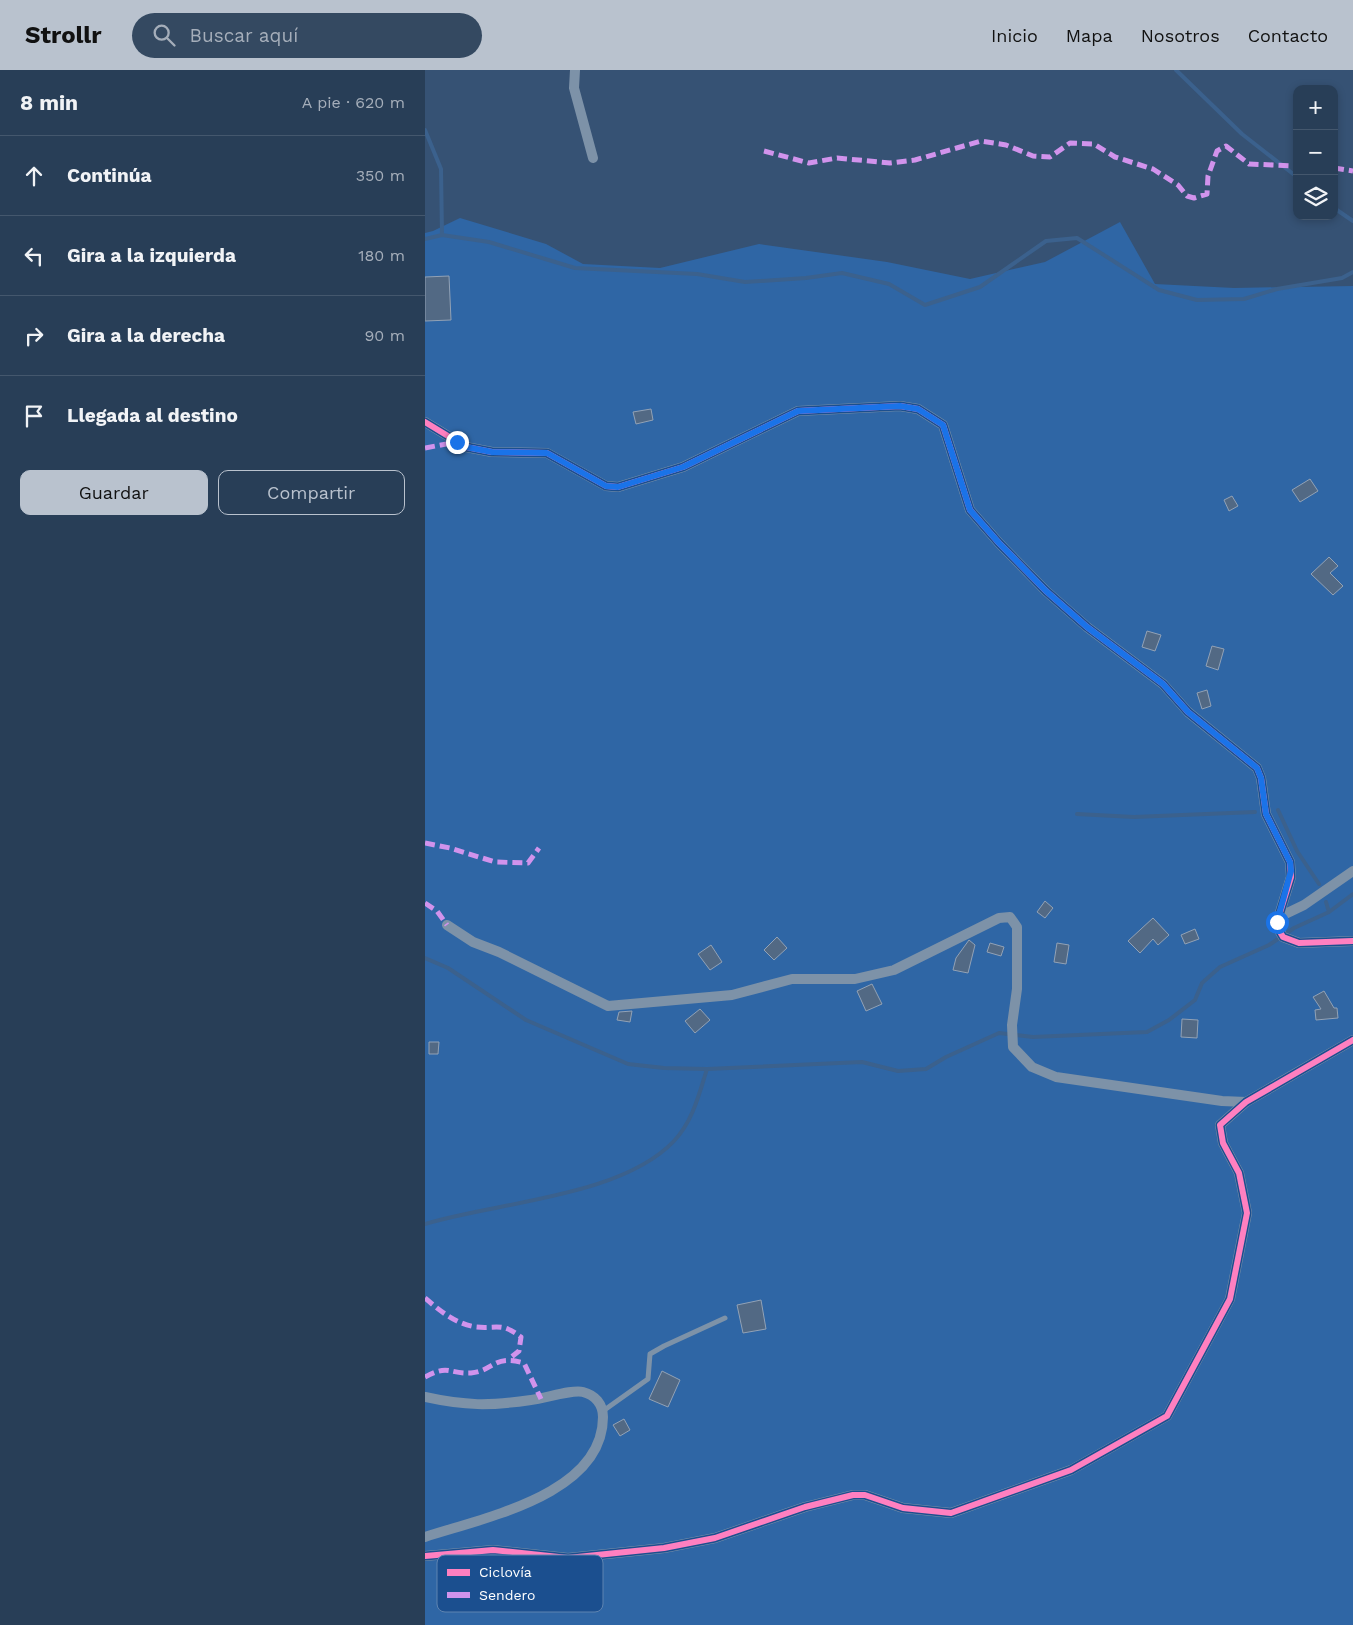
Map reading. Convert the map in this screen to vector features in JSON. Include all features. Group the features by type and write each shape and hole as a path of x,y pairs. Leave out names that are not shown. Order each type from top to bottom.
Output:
{"street":[{"path":"575,70 574,88 593,158"},
{"path":"425,422 466,447 481,451 541,452 555,455 606,486 618,487 683,467 798,411 900,406 918,409 931,416 943,425 970,510 999,543 1053,597 1087,627 1163,684 1188,712 1257,768 1261,778 1266,814 1290,862 1291,877 1279,917 1279,930 1289,940 1299,942 1353,941"},
{"path":"1279,917 1303,905 1353,871"},
{"path":"447,925 473,942 499,952 608,1006 732,995 791,979 855,978 894,970 999,918 1010,917 1017,927 1017,989 1012,1025 1013,1047 1032,1067 1057,1077 1222,1101 1246,1102"},
{"path":"597,1555 664,1548 715,1538 805,1507 853,1495 865,1496 903,1508 951,1513 1071,1470 1167,1416 1230,1299 1247,1213 1239,1174 1223,1143 1220,1125 1246,1102 1353,1040"},
{"path":"425,1397 455,1404 488,1405 581,1391 593,1396 603,1411 600,1432 589,1458 561,1486 528,1503 425,1537"},
{"path":"425,1556 493,1550 540,1555"}],"lane":[{"path":"603,1411 648,1379 651,1354 664,1346 725,1318"}],"shaded area":[{"path":"460,218 546,244 583,264 660,268 759,244 887,262 970,279 1045,262 1120,222 1155,284 1234,288 1353,286 1353,1625 425,1625 425,233"}],"building":[{"path":"449,276 451,320 425,321 425,277"},
{"path":"651,409 653,420 636,424 633,412"},
{"path":"1310,479 1318,491 1300,502 1292,490"},
{"path":"1232,496 1238,506 1229,511 1224,500"},
{"path":"1329,557 1338,566 1330,573 1343,586 1333,595 1311,574"},
{"path":"1147,631 1161,635 1155,651 1142,647"},
{"path":"1212,646 1224,649 1218,670 1206,666"},
{"path":"1207,690 1211,706 1202,709 1197,693"},
{"path":"1045,901 1053,908 1045,918 1037,912"},
{"path":"1153,918 1169,935 1158,945 1153,939 1140,953 1128,941"},
{"path":"1195,929 1199,939 1185,944 1181,935"},
{"path":"777,937 787,948 774,960 764,950"},
{"path":"969,940 975,945 968,973 953,970 956,958"},
{"path":"990,943 1004,947 1001,956 987,952"},
{"path":"1057,943 1069,945 1066,964 1054,962"},
{"path":"711,945 722,962 710,970 698,954"},
{"path":"872,984 882,1004 866,1011 857,991"},
{"path":"1324,991 1334,1008 1337,1008 1338,1018 1316,1020 1315,1010 1321,1009 1313,997"},
{"path":"700,1009 710,1020 695,1033 685,1021"},
{"path":"632,1011 630,1022 617,1020 619,1012"},
{"path":"1182,1019 1198,1020 1197,1038 1181,1037"},
{"path":"429,1042 439,1042 438,1054 429,1054"},
{"path":"761,1300 766,1329 743,1333 737,1305"},
{"path":"662,1371 680,1380 668,1407 649,1399"},
{"path":"624,1419 630,1430 620,1436 613,1425"}],"waterway":[{"path":"1176,70 1242,134 1294,175"},
{"path":"425,130 441,169 442,235"},
{"path":"1338,211 1353,221"},
{"path":"425,239 442,235 489,242 575,268 697,274 745,282 806,278 842,273 889,284 925,305 980,287 1046,241 1077,238 1159,290 1197,300 1244,299 1277,289 1342,278 1353,272"},
{"path":"1278,810 1297,851 1319,884"},
{"path":"1077,814 1134,817 1255,812"},
{"path":"425,958 448,968 526,1020 628,1064 664,1068 707,1069 862,1062 898,1071 926,1069 946,1057 999,1033 1033,1037 1147,1032 1169,1020 1195,1000 1202,983 1220,967 1269,945 1294,928 1329,912 1353,894"},
{"path":"1326,902 1329,912"},
{"path":"425,1224 591,1186 623,1174 651,1160 674,1141 686,1125 695,1107 707,1069"}],"marked path":[{"path":"764,151 809,163 837,158 890,163 915,160 981,141 1006,145 1033,156 1050,157 1070,143 1094,144 1115,157 1153,169 1178,185 1187,196 1194,198 1207,194 1208,176 1217,151 1226,146 1249,164 1293,166"},
{"path":"1338,169 1353,171"},
{"path":"425,448 457,442"},
{"path":"425,843 450,848 495,862 528,863 539,848"},
{"path":"425,903 437,911 447,925"},
{"path":"425,1298 442,1312 462,1323 476,1327 509,1329 521,1337 519,1351 509,1359"},
{"path":"425,1377 444,1370 463,1373 479,1372 506,1360 514,1361 524,1363 541,1399"}],"cycle path":[{"path":"425,422 466,447 492,452 547,453 606,486 618,487 683,467 798,411 900,406 918,409 943,425 970,510 999,543 1046,591 1087,627 1163,684 1188,712 1257,768 1261,778 1266,814 1290,862 1291,877 1277,922 1283,937 1299,943 1353,941"},
{"path":"597,1555 664,1548 715,1538 805,1507 853,1495 865,1495 903,1508 951,1513 1071,1470 1167,1416 1230,1299 1247,1213 1239,1173 1223,1143 1220,1125 1246,1102 1353,1040"},
{"path":"425,1556 493,1550 540,1555"}],"route":[{"path":"457,442 466,447 481,451 547,453 555,455 588,477 606,486 618,487 660,476 683,467 798,411 900,406 918,409 931,416 943,425 970,510 999,543 1019,561 1046,591 1087,627 1128,655 1163,684 1188,712 1250,760 1257,768 1261,778 1266,814 1290,862 1291,877 1277,922"}]}
